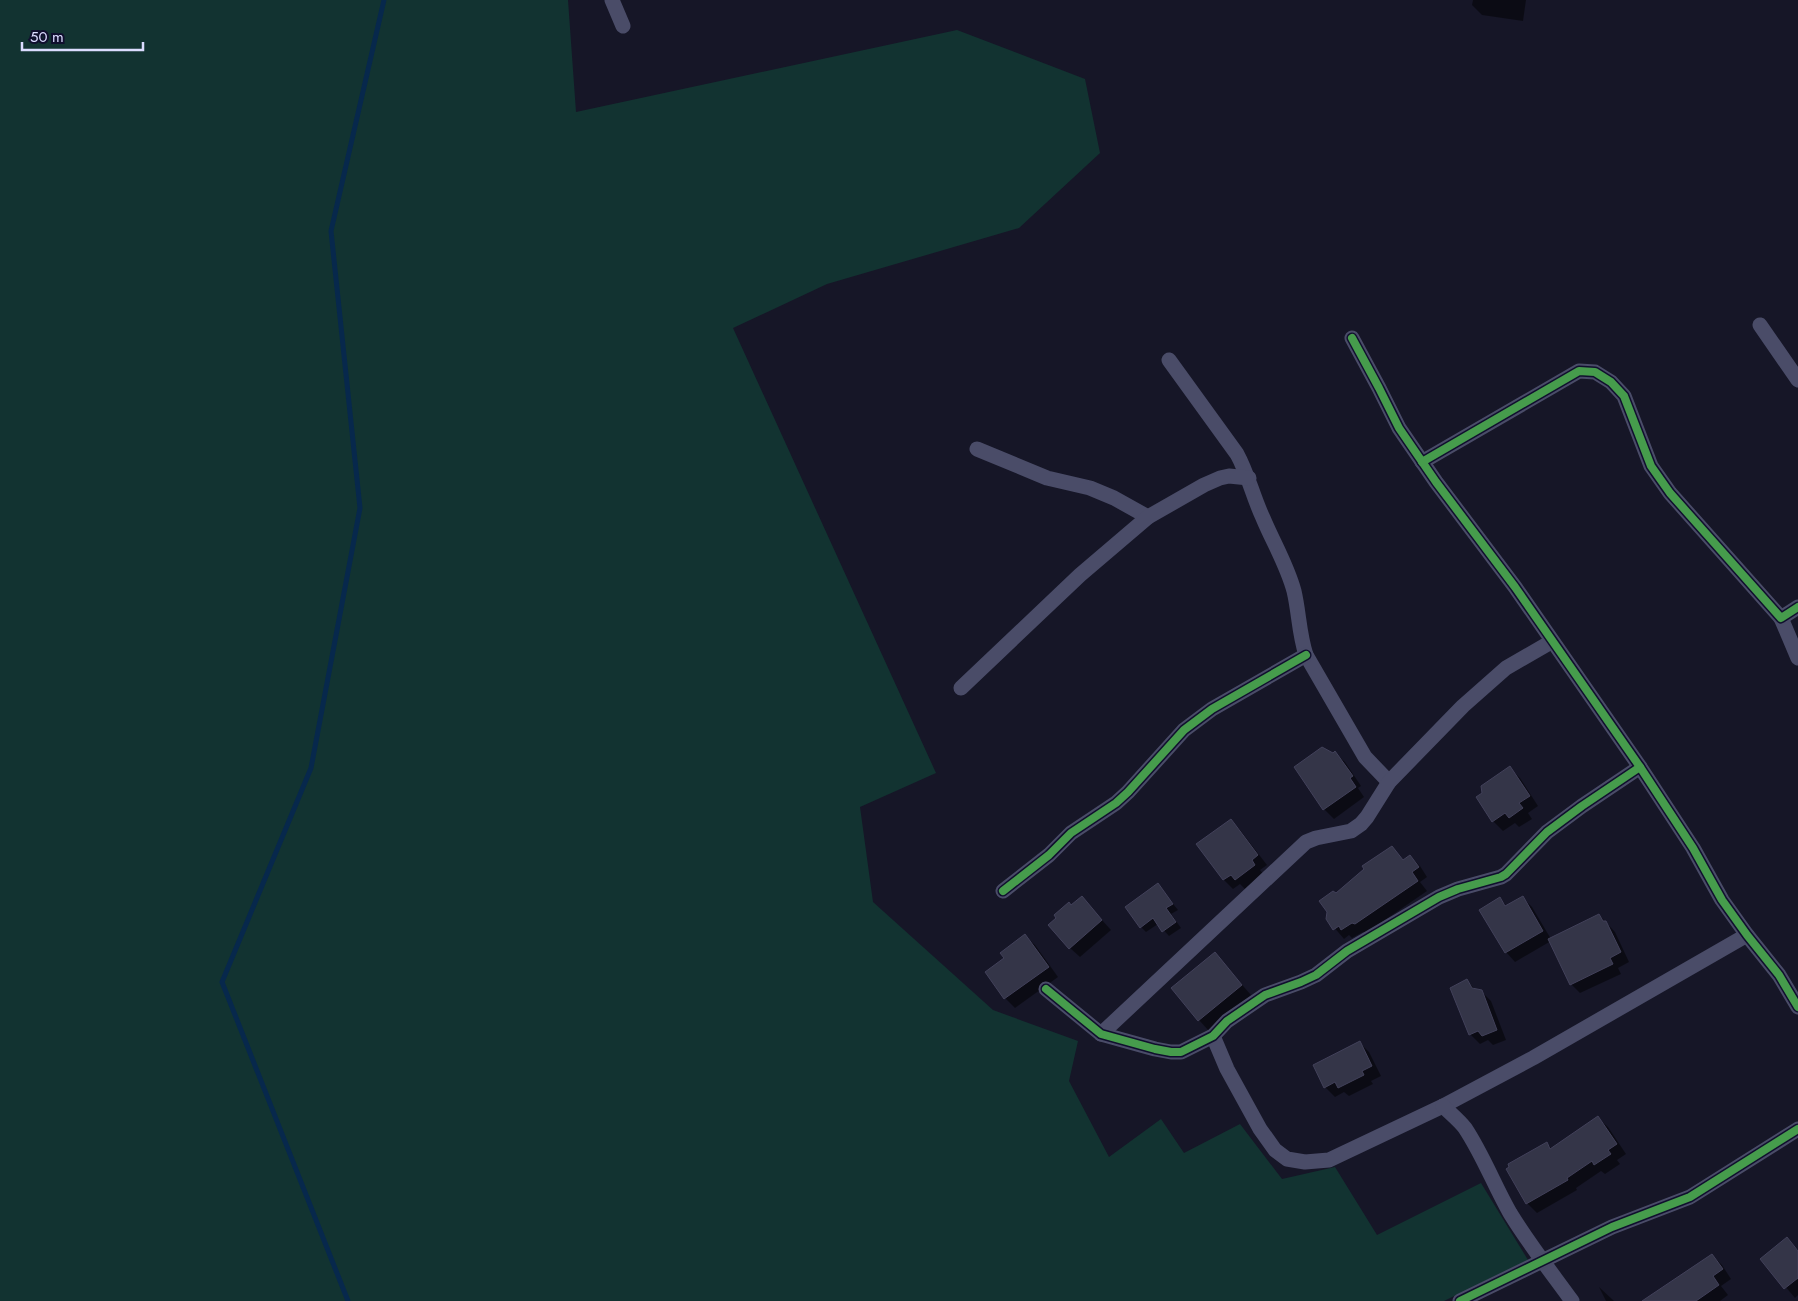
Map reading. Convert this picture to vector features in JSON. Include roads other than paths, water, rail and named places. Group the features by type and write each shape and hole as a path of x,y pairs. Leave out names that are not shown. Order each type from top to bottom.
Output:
{"street":[{"path":"612,0 623,26"},
{"path":"1760,325 1798,380"},
{"path":"1352,338 1398,428 1515,587 1551,642 1640,767 1693,848 1722,900 1747,935 1780,975 1798,1008"},
{"path":"1169,360 1237,454 1249,478 1262,517 1289,573 1306,655 1365,758 1389,782"},
{"path":"1422,462 1580,371 1595,372 1611,382 1624,396 1651,466 1670,493 1781,618 1798,658"},
{"path":"977,449 1047,478 1090,488 1106,494 1148,517"},
{"path":"961,688 1080,575 1148,517 1220,478 1230,476 1249,478"},
{"path":"1781,618 1798,607"},
{"path":"1102,1034 1306,842 1351,830 1361,824 1389,782 1463,706 1506,668 1551,642"},
{"path":"1003,891 1049,855 1071,833 1122,798 1184,730 1212,708 1306,655"},
{"path":"1046,989 1102,1034 1171,1052 1181,1052 1213,1036 1226,1021 1265,995 1316,975 1347,951 1439,897 1458,889 1501,878 1547,832 1640,767"},
{"path":"1213,1036 1227,1069 1260,1129 1275,1150 1287,1159 1305,1162 1329,1160 1443,1106 1533,1058 1747,935"},
{"path":"1443,1106 1463,1127 1474,1143 1528,1242 1572,1301"},
{"path":"1460,1301 1612,1227 1690,1197 1798,1129"}],"waterway":[{"path":"348,1301 222,982 311,768 360,508 331,231 384,0"}]}
